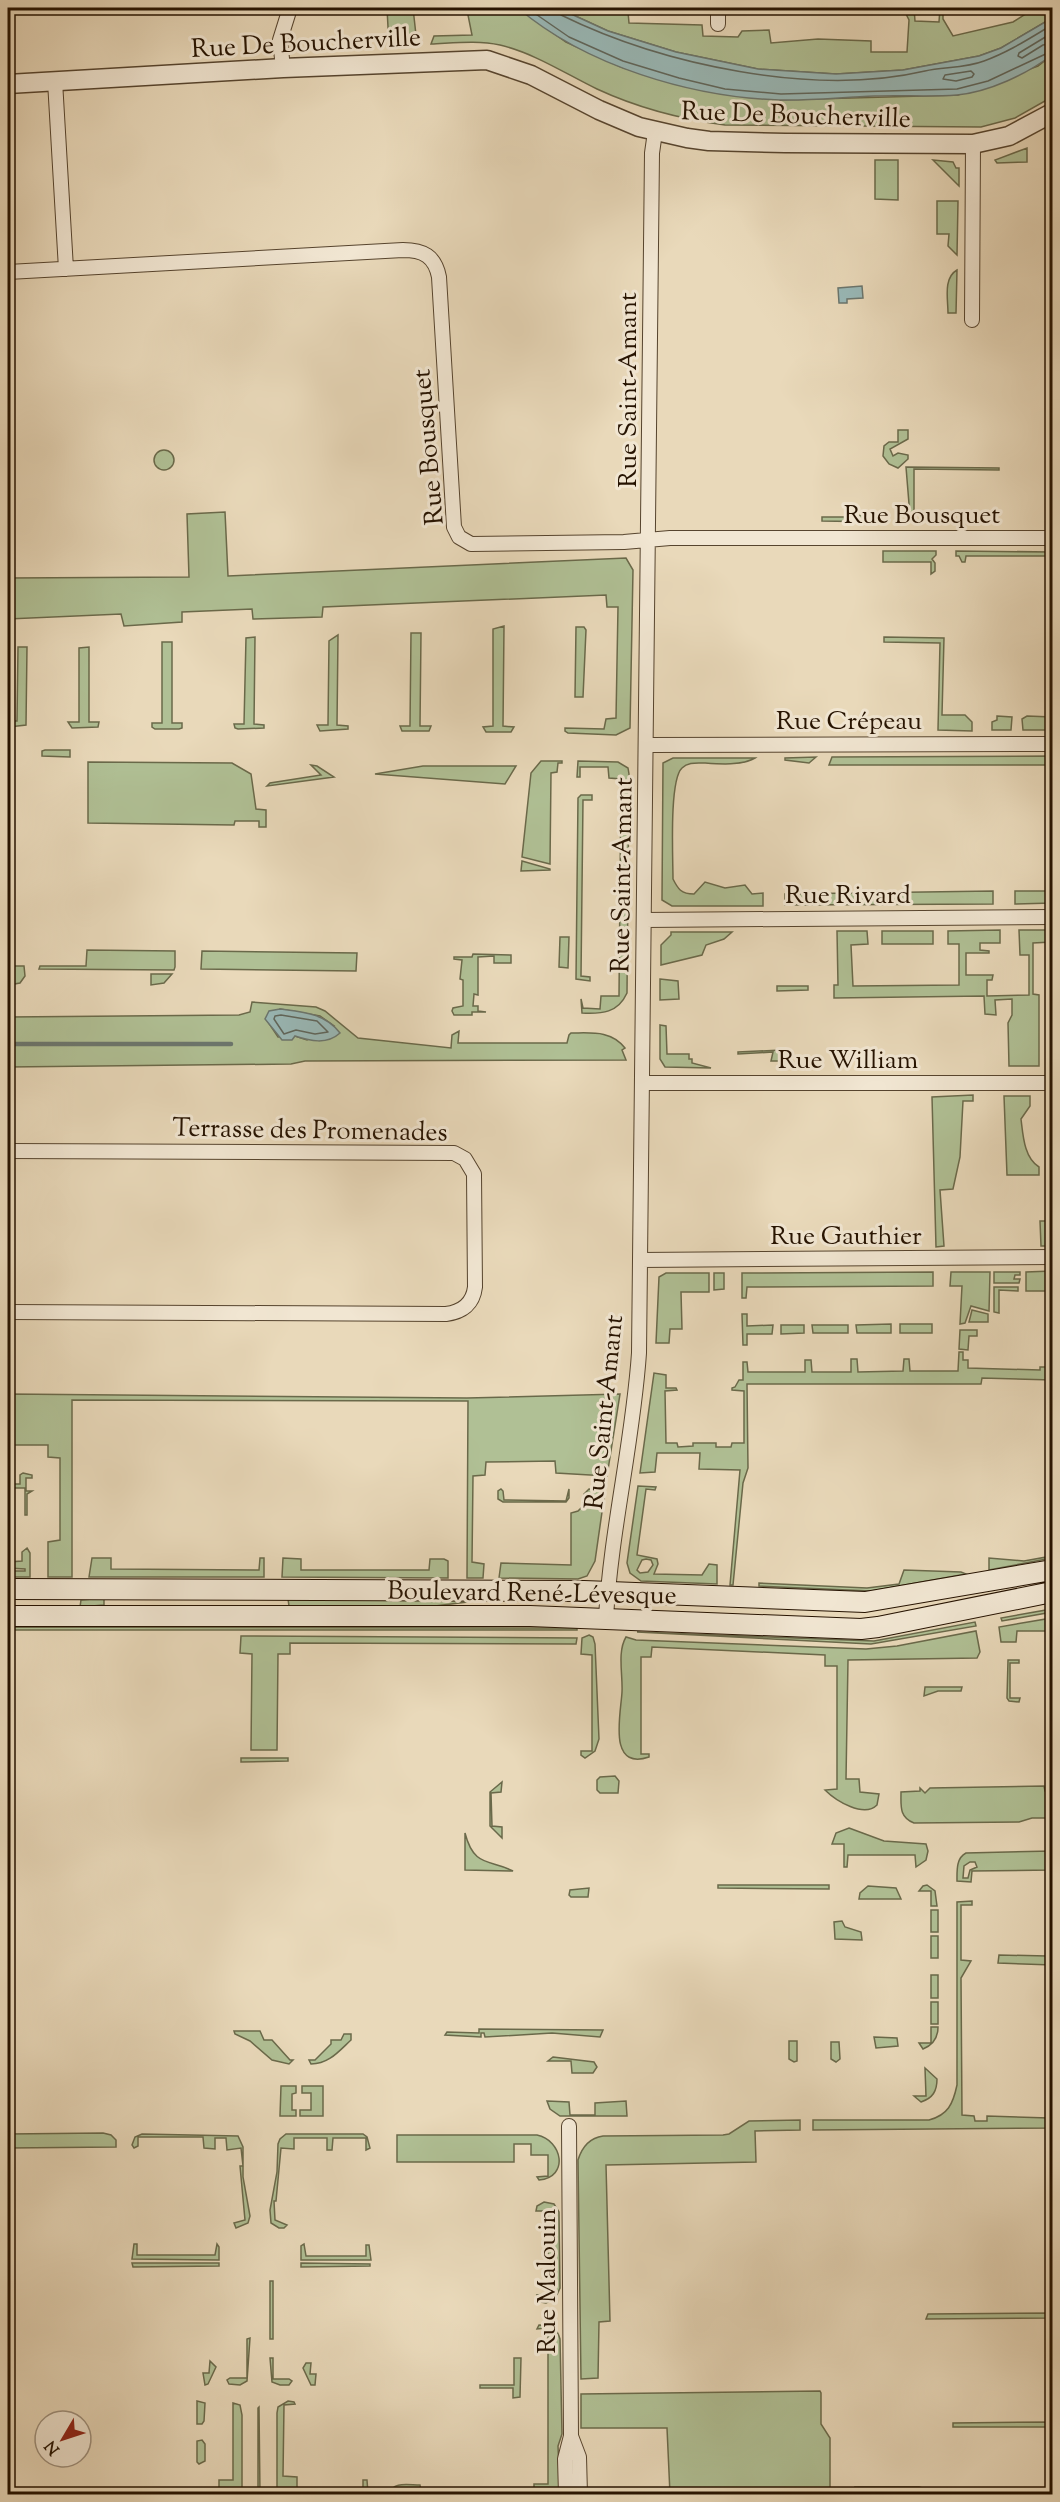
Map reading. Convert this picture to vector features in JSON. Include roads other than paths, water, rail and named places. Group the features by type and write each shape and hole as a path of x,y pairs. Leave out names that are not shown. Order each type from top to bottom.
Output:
{"main road":[{"name":"Boulevard René-Lévesque","path":"8,1589 608,1592 866,1602 1053,1570"},
{"name":"Boulevard René-Lévesque","path":"8,1616 530,1616 869,1628 1053,1592"}],"street":[{"path":"283,68 280,40 290,8"},
{"path":"718,8 718,24"},
{"name":"Rue De Boucherville","path":"8,84 283,68 487,60 520,71 599,110 655,132 709,141 973,144 1009,135 1053,113"},
{"path":"55,81 66,269"},
{"name":"Rue Saint-Amant","path":"606,1618 612,1548 638,1370 652,153 655,132"},
{"path":"972,320 973,144"},
{"name":"Rue Bousquet","path":"8,272 403,250 425,253 433,260 439,277 453,521 459,537 466,542 479,545 624,542 649,538 1053,538"},
{"name":"Rue Crépeau","path":"646,745 1053,744"},
{"name":"Rue Rivard","path":"644,920 1053,917"},
{"name":"Rue William","path":"643,1083 1053,1083"},
{"name":"Terrasse des Promenades","path":"8,1151 454,1153 465,1159 474,1174 475,1287 474,1295 466,1307 446,1314 8,1312"},
{"name":"Rue Gauthier","path":"640,1260 1053,1257"},
{"name":"Rue Malouin","path":"566,2494 565,2459 571,2436 569,2126"},
{"name":"Rue Malouin","path":"571,2436 579,2457 580,2494"}],"water":[{"path":"518,8 558,8 608,31 676,52 758,69 836,74 903,70 979,56 1001,48 1052,18 1052,55 1007,81 982,90 957,95 791,100 745,98 676,85 607,62 545,28"},
{"path":"862,286 863,298 847,299 847,303 839,303 838,288"},
{"path":"280,1009 320,1017 328,1021 340,1033 324,1041 295,1036 292,1040 282,1040 265,1019 269,1011"}],"waterway":[{"path":"8,1044 231,1044"}]}
